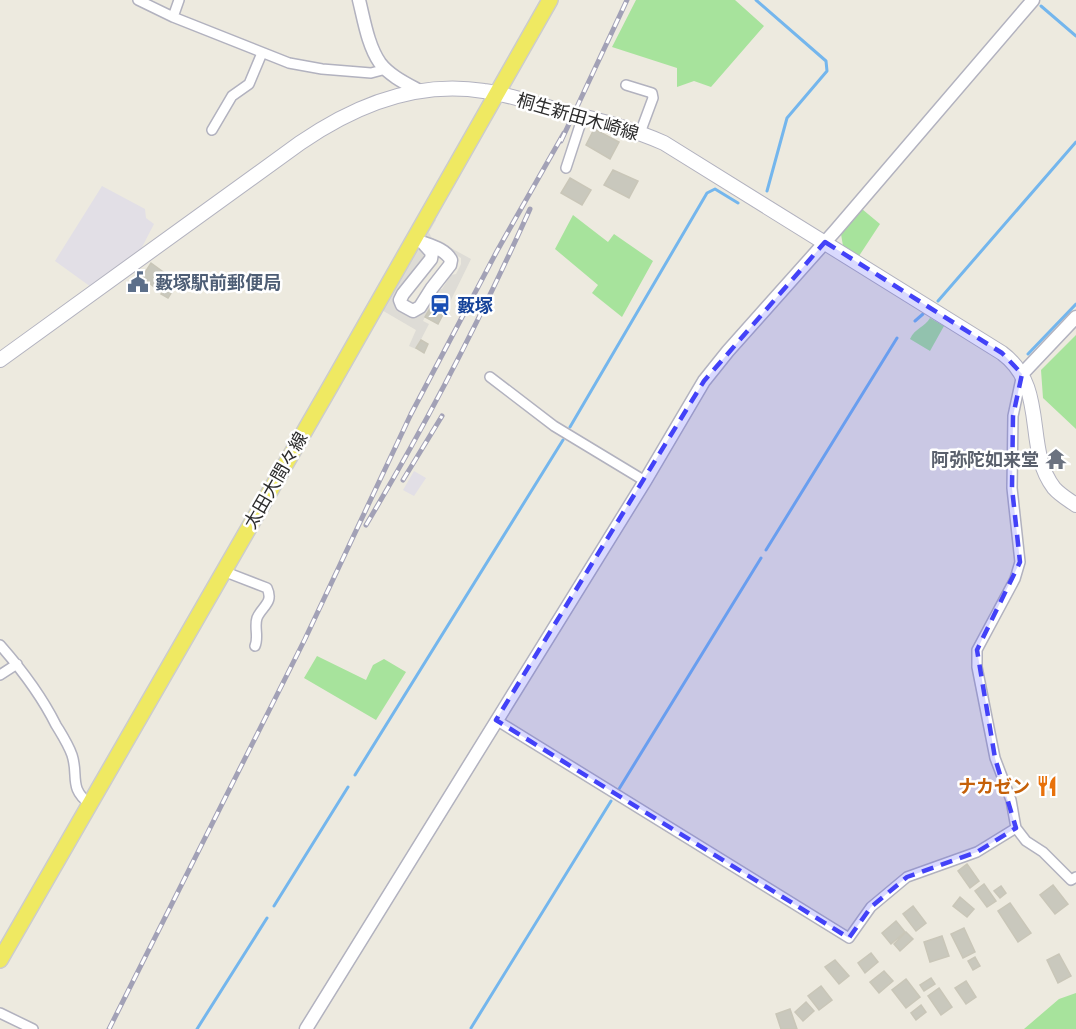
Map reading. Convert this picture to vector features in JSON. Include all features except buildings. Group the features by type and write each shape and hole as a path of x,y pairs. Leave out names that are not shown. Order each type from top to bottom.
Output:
{"main road":[{"name":"太田大間々線","path":"0,960 223,571 418,241 496,93 550,0"},
{"name":"桐生新田木崎線","path":"0,360 320,129 362,106 418,90 458,88 496,93 640,133 683,153 1002,353 1022,374 1031,398 1046,473 1055,488 1076,505"}],"street":[{"path":"138,0 173,17 262,53 301,66 371,73 386,69"},
{"path":"173,17 179,0"},
{"path":"359,0 378,59 386,69 418,90"},
{"path":"306,1029 645,482 704,381 1033,0"},
{"path":"212,130 232,96 249,84 262,53"},
{"path":"626,85 652,93 640,133"},
{"path":"566,168 583,116"},
{"path":"418,241 433,246 448,255 451,263 420,307 413,311 402,305 400,300 431,259 432,253 418,241"},
{"path":"1076,317 1022,374 1013,416 1012,488 1020,562 1015,579 977,650 980,684 995,758 1011,800 1016,828 1026,841 1043,852 1071,880 1076,878"},
{"path":"490,376 554,426 645,482"},
{"path":"223,571 267,588 269,592 269,602 257,621 255,646"},
{"path":"0,645 37,691 70,750 74,763 76,790 90,804"},
{"path":"0,675 17,664"},
{"path":"496,720 849,938 871,907 907,877 978,852 1016,828"},
{"path":"0,1013 33,1029"}],"highlighted area":[{"path":"825,242 1002,353 1022,374 1013,416 1012,488 1020,562 977,650 995,758 1016,828 977,852 907,877 871,907 849,938 496,720 704,381"}],"shaded area":[{"path":"102,186 145,209 146,218 154,224 140,251 91,287 55,261"},
{"path":"434,219 436,220 429,232 431,237 471,259 450,302 436,294 423,321 429,324 416,349 409,346 416,330 380,309 417,249 421,248 428,254 395,294 393,302 396,306 416,317 435,290 442,289 451,275 456,274 461,258 425,236"},
{"path":"414,471 426,478 414,496 403,490"}],"green space":[{"path":"636,0 735,0 764,26 711,87 694,81 677,87 677,68 612,47"},
{"path":"862,209 880,224 859,256 843,246 841,234"},
{"path":"573,215 608,242 614,234 653,261 622,317 592,293 598,285 555,249"},
{"path":"930,318 944,326 930,351 910,339"},
{"path":"1076,335 1076,429 1043,398 1041,370"},
{"path":"317,656 366,680 373,665 384,659 406,672 376,720 304,678"},
{"path":"1076,993 1076,1029 1024,1029 1059,999"}],"waterway":[{"path":"756,0 826,61 827,71 787,118 767,191"},
{"path":"1041,6 1076,36"},
{"path":"938,301 1076,142"},
{"path":"570,427 707,193 715,189 738,203"},
{"path":"1028,354 1076,304"},
{"path":"915,321 923,314"},
{"path":"766,550 897,338"},
{"path":"355,775 563,440"},
{"path":"619,789 761,558"},
{"path":"274,906 348,787"},
{"path":"471,1028 611,801"},
{"path":"197,1029 267,918"}],"railway":[{"path":"561,141 627,0"},
{"path":"109,1029 305,639 411,414 497,251 564,133"},
{"path":"366,525 452,370 530,209"},
{"path":"403,480 442,416"}],"place":[{"name":"藪塚駅前郵便局","path":"138,282"},
{"name":"藪塚","path":"440,305"},
{"name":"阿弥陀如来堂","path":"1056,459"},
{"name":"ナカゼン","path":"1047,786"}]}
